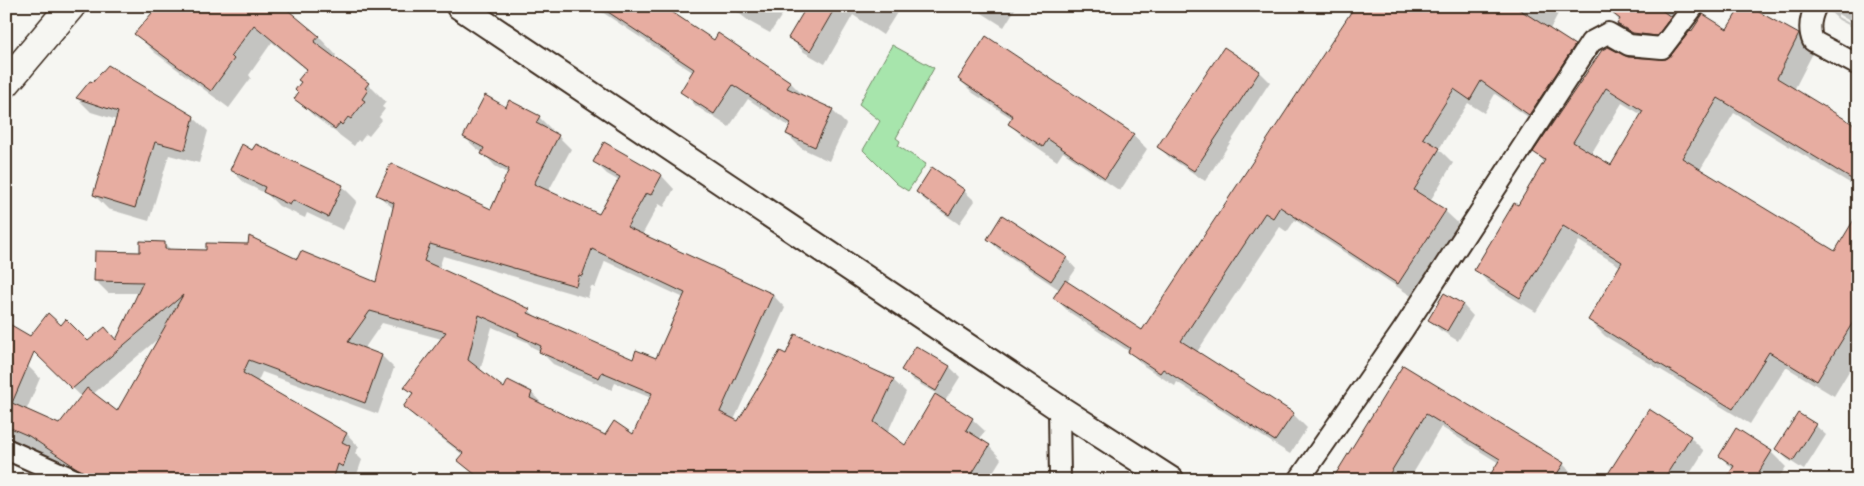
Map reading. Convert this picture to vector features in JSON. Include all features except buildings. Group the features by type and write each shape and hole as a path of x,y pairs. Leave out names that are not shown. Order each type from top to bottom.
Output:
{"main road":[{"path":"6,83 71,6"}],"street":[{"path":"459,6 1058,408 1171,480"},
{"path":"1299,480 1403,330 1591,42 1608,33 1629,45 1662,48 1694,6"},
{"path":"1816,6 1812,13 1809,31 1813,41 1858,66"},
{"path":"1058,408 1060,480"},
{"path":"6,449 74,480"}],"green space":[{"path":"892,45 934,68 896,138 900,141 898,146 926,164 908,191 897,184 863,150 880,121 859,104"}]}
